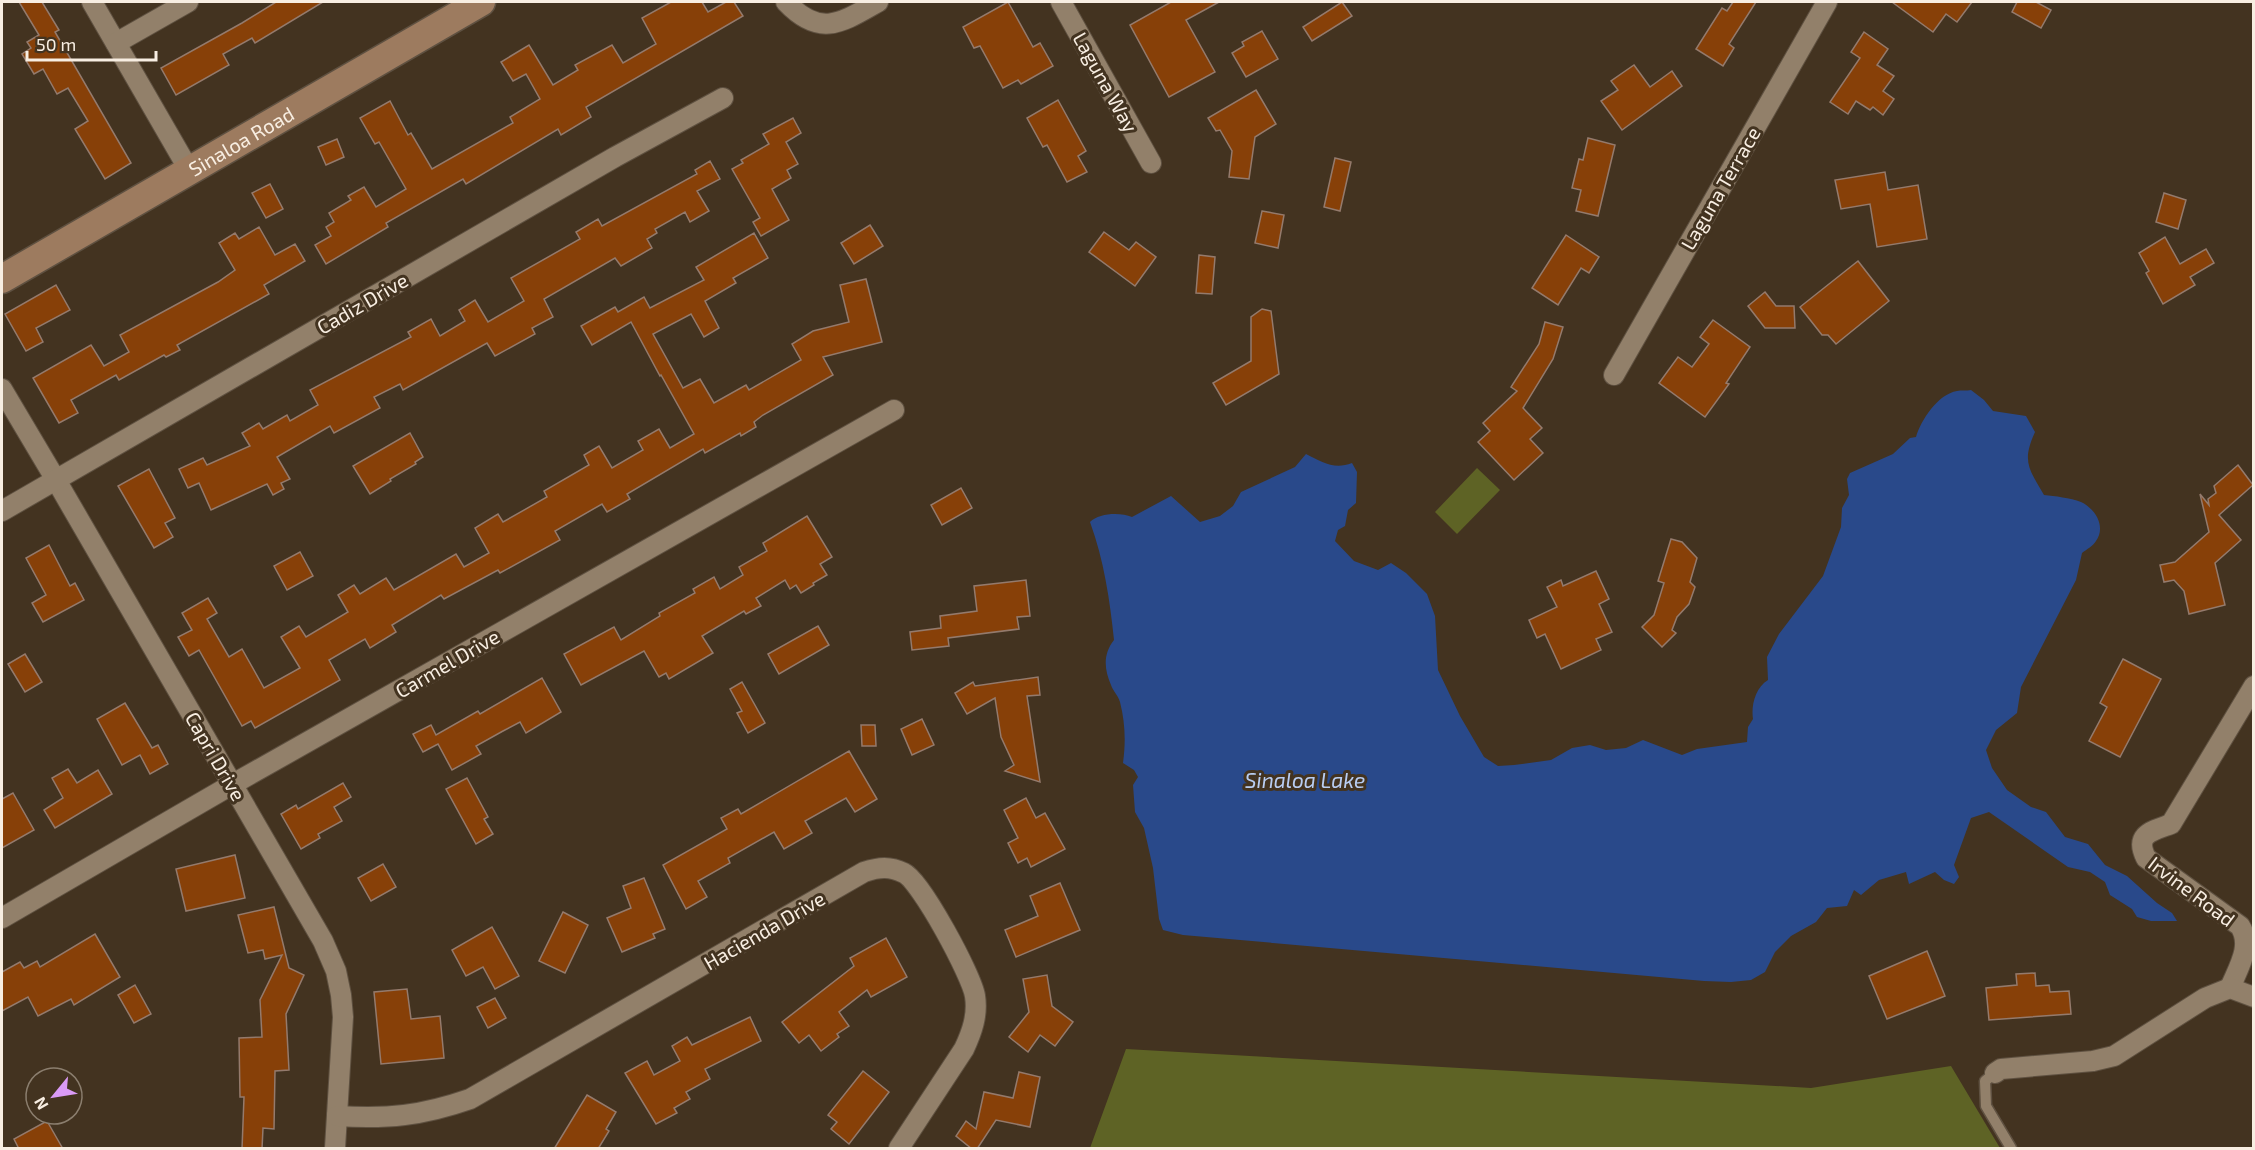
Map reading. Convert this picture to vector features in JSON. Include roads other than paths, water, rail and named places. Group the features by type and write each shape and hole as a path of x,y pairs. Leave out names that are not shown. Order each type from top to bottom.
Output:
{"street":[{"path":"92,2 189,170"},
{"path":"116,43 188,2"},
{"name":"Sinaloa Road","path":"2,279 481,2"},
{"path":"786,2 803,17 822,24 835,24 878,2"},
{"name":"Laguna Way","path":"1061,2 1151,163"},
{"name":"Laguna Terrace","path":"1614,375 1827,2"},
{"name":"Cadiz Drive","path":"2,512 594,169 723,98"},
{"name":"Capri Drive","path":"2,389 323,940 336,971 341,995 342,1017 335,1149"},
{"name":"Carmel Drive","path":"2,918 233,784 894,410"},
{"name":"Irvine Road","path":"2230,988 2246,948 2245,934 2240,926 2146,858 2141,848 2141,841 2149,833 2171,824 2253,686"},
{"name":"Hacienda Drive","path":"337,1116 374,1118 406,1116 437,1110 470,1099 864,872 877,867 890,867 906,874 918,886 968,974 975,996 974,1023 964,1049 899,1149"},
{"path":"1995,1073 2001,1069 2093,1061 2114,1056 2205,998 2230,988 2253,997"}],"lane":[{"path":"1995,1073 1985,1081 1986,1106 2012,1149"}],"water":[{"name":"Sinaloa Lake","path":"1971,390 1993,411 2026,416 2035,432 2029,450 2029,464 2044,495 2081,502 2091,509 2100,524 2099,536 2092,546 2082,553 2076,580 2021,687 2017,713 1996,730 1986,750 1992,768 2007,790 2031,807 2046,812 2065,837 2088,844 2105,865 2127,876 2157,903 2172,913 2177,921 2151,921 2137,917 2132,909 2110,895 2105,882 2090,872 2068,867 1989,812 1971,818 1954,865 1959,877 1954,884 1944,880 1935,872 1909,884 1906,872 1879,880 1861,895 1854,890 1847,906 1827,908 1816,922 1791,936 1775,952 1765,972 1751,980 1704,981 1183,935 1163,930 1159,919 1153,868 1144,828 1135,812 1133,785 1138,777 1134,770 1123,763 1125,739 1122,709 1106,667 1106,656 1114,640 1106,581 1090,522 1094,519 1110,514 1132,517 1171,496 1200,522 1220,516 1233,506 1241,492 1295,467 1306,454 1339,466 1352,463 1357,472 1356,503 1348,510 1345,526 1338,530 1335,541 1354,561 1378,570 1391,563 1406,573 1427,594 1435,616 1438,670 1460,716 1484,757 1498,766 1514,765 1551,760 1572,748 1590,745 1606,750 1626,748 1643,740 1682,755 1697,749 1747,742 1755,698 1760,688 1768,680 1767,657 1779,634 1823,576 1841,527 1842,508 1849,495 1847,479 1850,473 1893,454 1910,438 1916,437 1926,416 1943,397 1957,391"}]}
